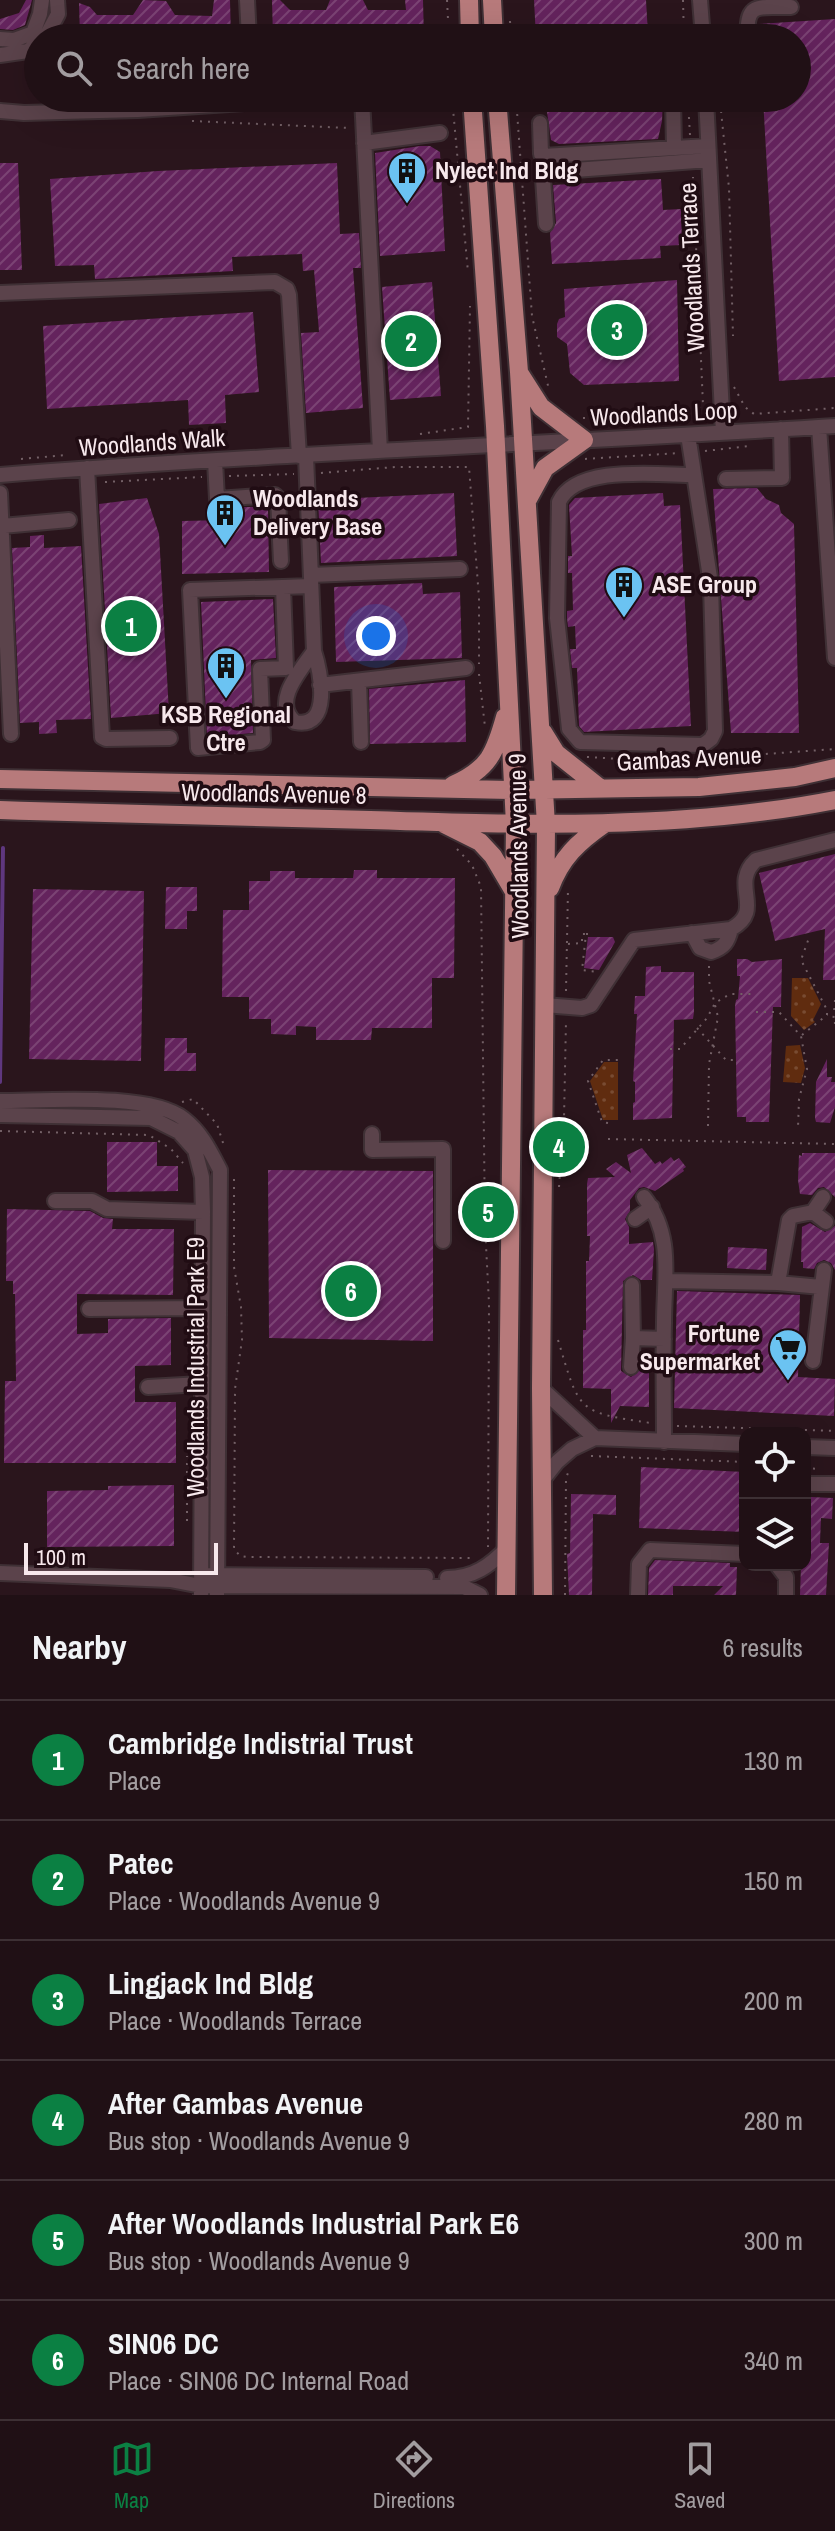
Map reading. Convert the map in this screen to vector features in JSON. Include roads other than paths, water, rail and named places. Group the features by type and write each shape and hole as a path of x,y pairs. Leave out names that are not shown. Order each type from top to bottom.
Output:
{"main road":[{"path":"469,0 470,24"},
{"path":"492,0 493,24"},
{"name":"Woodlands Avenue 9","path":"473,112 495,443 515,824 506,1595"},
{"name":"Woodlands Avenue 9","path":"498,112 519,372 545,788 541,1388 543,1595"},
{"path":"519,372 541,407 584,440 545,468 526,503"},
{"path":"447,788 475,775 489,761 509,704"},
{"path":"541,728 556,753 600,788"},
{"name":"Gambas Avenue","path":"545,788 699,787 795,777 835,768"},
{"name":"Woodlands Avenue 8","path":"0,779 514,790 545,788"},
{"path":"546,825 734,814 835,800"},
{"name":"Woodlands Avenue 8","path":"0,810 546,825"},
{"path":"440,822 480,842 493,856 514,892"},
{"path":"545,900 558,866 567,854 582,839 607,823"}],"street":[{"path":"36,24 42,0"},
{"path":"54,24 58,14 57,0"},
{"path":"247,0 248,24"},
{"path":"700,0 702,24"},
{"path":"747,24 751,11 757,8 791,7"},
{"path":"0,39 14,40 24,36"},
{"path":"0,55 24,52"},
{"path":"0,111 62,112"},
{"path":"363,112 380,451"},
{"path":"673,112 674,147"},
{"name":"Woodlands Terrace","path":"707,112 723,433"},
{"path":"540,123 543,156 674,147 691,154"},
{"path":"364,136 440,133"},
{"path":"546,224 543,178 548,172 709,153"},
{"path":"0,293 275,282 283,285 289,295 307,474 314,651 320,667 320,707 315,719 303,724 287,716 284,708 292,683 314,651"},
{"name":"Woodlands Loop","path":"495,443 835,426"},
{"path":"819,427 835,658"},
{"path":"726,479 782,478 781,429"},
{"path":"688,435 711,584 715,731 703,745 580,742 569,729 557,618 559,502 573,484 606,475 694,475"},
{"name":"Woodlands Walk","path":"0,475 88,476 216,468 303,456 495,443"},
{"path":"216,468 217,499 275,495 278,498 281,561"},
{"path":"88,476 102,737 170,738"},
{"path":"0,493 11,734"},
{"path":"2,526 69,520"},
{"path":"283,587 286,668 260,669 263,740 198,748 188,593 192,588 283,587 311,580 460,569"},
{"path":"320,685 466,668"},
{"path":"359,681 361,742"},
{"path":"544,1005 582,1008 591,1005 634,940 731,929 743,922 747,912 745,875 756,860 779,861 835,840"},
{"path":"692,933 700,948 711,952 722,949 731,929"},
{"path":"0,1101 127,1102 161,1108 182,1118 200,1146"},
{"path":"0,1115 151,1118 200,1146"},
{"path":"372,1134 372,1150 443,1149 443,1241"},
{"name":"Woodlands Industrial Park E9","path":"200,1146 203,1212 201,1384 209,1585"},
{"name":"Woodlands Industrial Park E9","path":"200,1146 220,1170 209,1585"},
{"path":"778,1283 789,1220 793,1216 813,1212 823,1197"},
{"path":"55,1201 92,1201 107,1209 203,1212"},
{"path":"635,1219 648,1202 657,1214 662,1233 667,1281 664,1339 670,1355 664,1442"},
{"path":"813,1212 826,1222"},
{"path":"813,1361 824,1270"},
{"path":"667,1281 821,1287"},
{"path":"631,1367 632,1285"},
{"path":"89,1309 202,1308"},
{"path":"633,1338 664,1339"},
{"path":"148,1387 201,1384"},
{"path":"541,1388 595,1438"},
{"path":"542,1481 572,1449 595,1438 739,1444"},
{"path":"811,1447 835,1448"},
{"path":"811,1484 835,1484"},
{"path":"209,1585 461,1578 485,1568 508,1547"},
{"path":"638,1595 639,1564 650,1550 739,1554"},
{"path":"782,1571 786,1577 786,1595"},
{"path":"0,1573 170,1580 263,1591 464,1587 480,1595"}],"waterway":[{"path":"0,1082 3,848"}],"place":[{"name":"Nylect Ind Bldg","path":"407,205"},
{"name":"Lingjack Ind Bldg","path":"617,330"},
{"name":"Patec","path":"411,341"},
{"name":"Woodlands Delivery Base","path":"225,547"},
{"name":"ASE Group","path":"624,619"},
{"name":"Cambridge Indistrial Trust","path":"131,626"},
{"name":"KSB Regional Ctre","path":"226,700"},
{"name":"After Gambas Avenue","path":"559,1147"},
{"name":"After Woodlands Industrial Park E6","path":"488,1212"},
{"name":"SIN06 DC","path":"351,1291"},
{"name":"Fortune Supermarket","path":"788,1382"}]}
